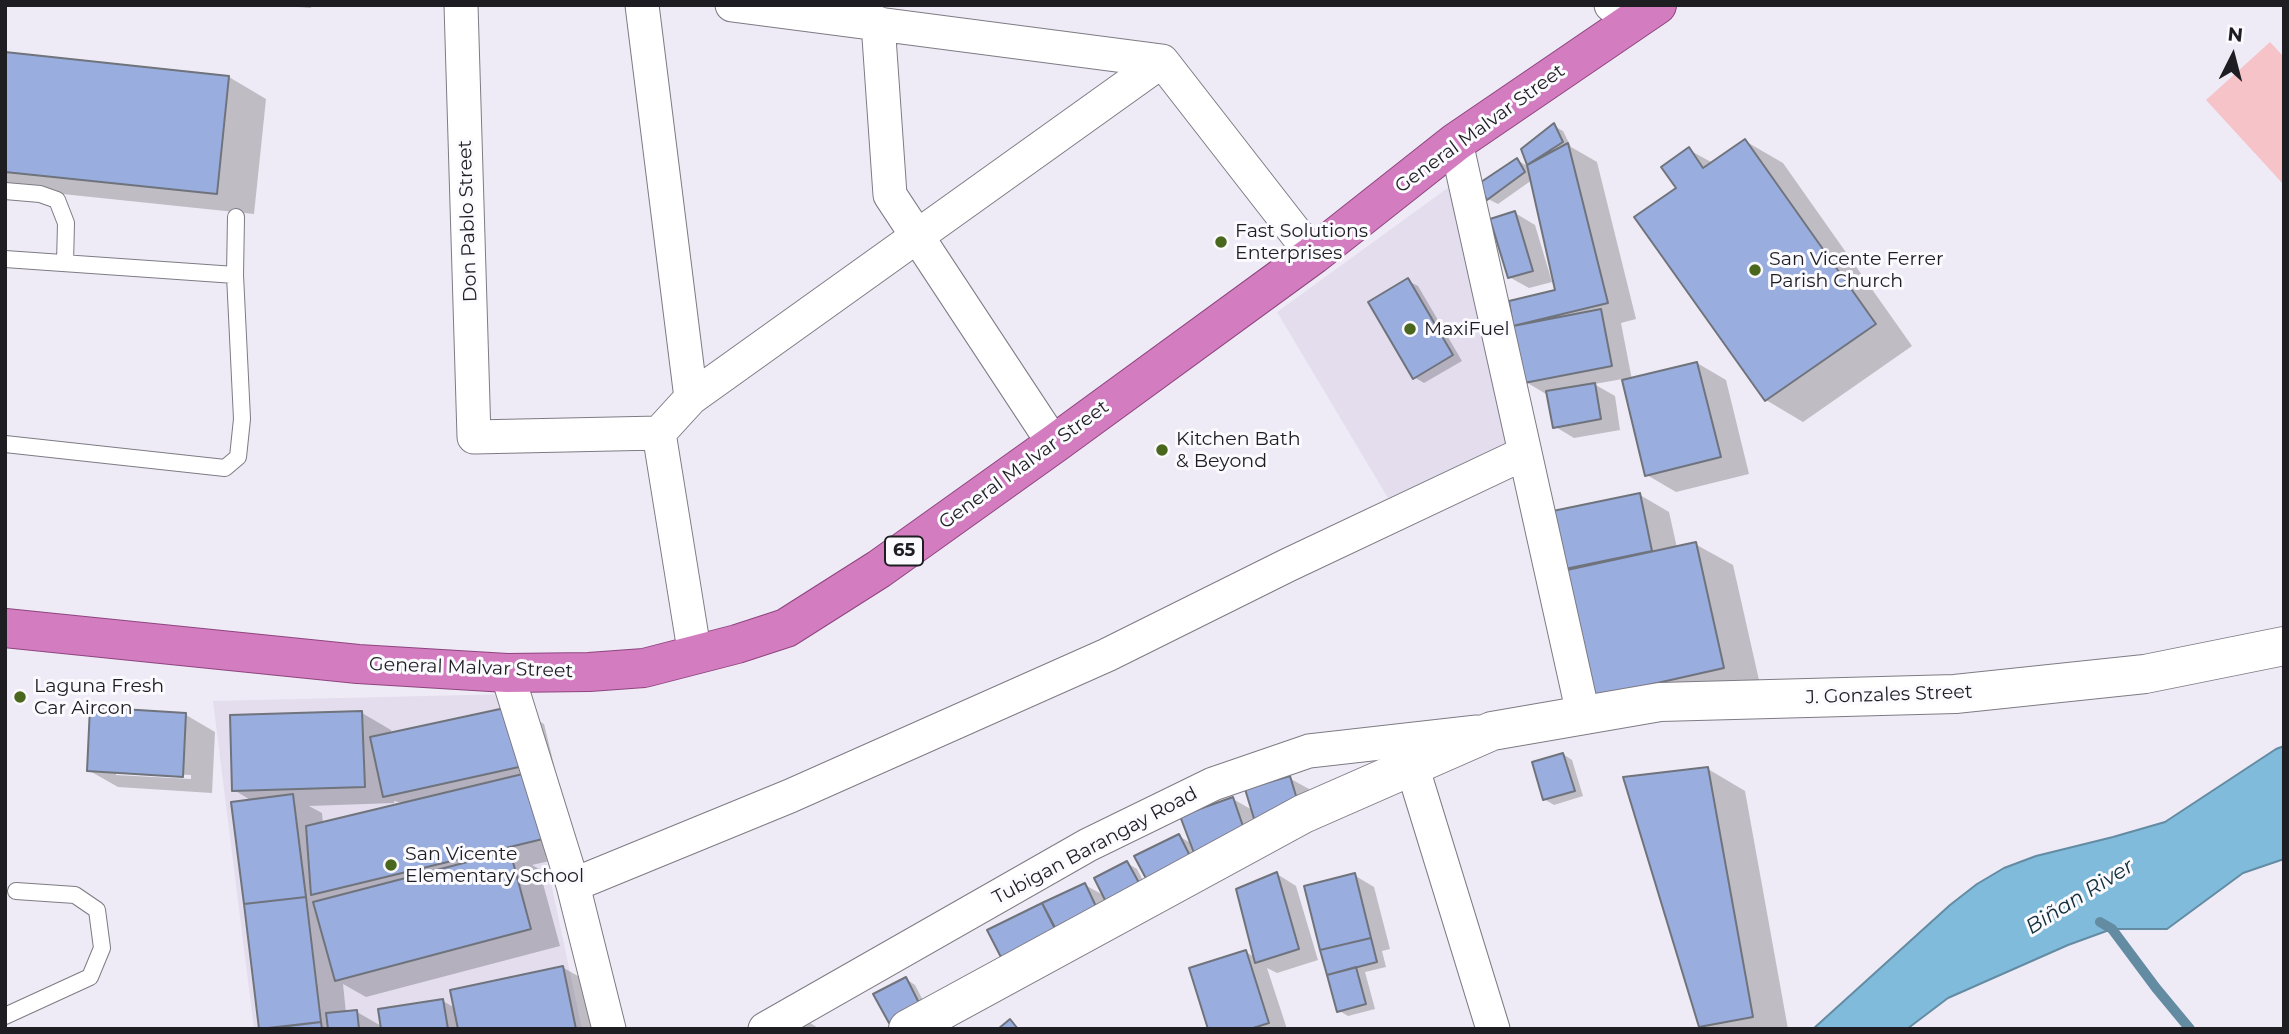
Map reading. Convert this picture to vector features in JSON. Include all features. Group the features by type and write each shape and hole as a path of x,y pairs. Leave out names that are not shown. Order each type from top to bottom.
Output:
{"highway":[{"name":"General Malvar Street","path":"5,628 358,664 507,673 644,668 695,656 786,628 878,569 1054,444 1313,255 1456,142 1634,11"}],"street":[{"name":"Don Pablo Street","path":"461,5 474,436 659,433"},
{"path":"642,5 691,398"},
{"path":"732,5 1162,61 1313,255"},
{"path":"878,23 890,195 1054,444"},
{"path":"695,656 659,433 691,398 1162,61"},
{"path":"1456,142 1583,714"},
{"path":"573,885 790,796 1107,655 1288,565 1525,453"},
{"name":"J. Gonzales Street","path":"908,1029 1303,814 1492,731 1660,702 1955,694 2145,674 2284,646"},
{"path":"507,673 573,885 609,1029"},
{"name":"Tubigan Barangay Road","path":"765,1029 1088,845 1213,784 1309,751 1492,731"},
{"path":"1412,766 1493,1029"}],"lane":[{"path":"5,191 40,194 57,200 66,223 65,263"},
{"path":"5,444 225,468 238,457 242,419 235,275 236,217"},
{"path":"5,259 235,275"},
{"path":"5,1016 90,977 102,948 97,910 75,895 16,891"}],"shaded area":[{"path":"2270,42 2284,57 2284,185 2206,100"},
{"path":"1449,187 1506,445 1388,498 1277,312"},
{"name":"San Vicente Elementary School","path":"511,694 582,1029 254,1029 213,701"}],"water":[{"name":"Biñan River","path":"2284,746 2284,859 2243,873 2167,929 2112,929 2068,945 1948,998 1907,1029 1813,1029 1950,905 1977,884 2004,868 2036,856 2165,822"}],"building":[{"path":"5,52 229,76 217,194 5,172"},
{"path":"1554,123 1563,142 1527,165 1521,149"},
{"name":"San Vicente Ferrer Parish Church","path":"1745,139 1876,324 1765,401 1634,217 1676,188 1661,167 1689,147 1703,168"},
{"path":"1568,143 1608,303 1513,326 1509,301 1555,290 1527,165"},
{"path":"1517,158 1525,172 1487,200 1478,184"},
{"path":"1515,211 1533,271 1508,278 1490,219"},
{"name":"MaxiFuel","path":"1408,278 1453,355 1413,379 1368,302"},
{"path":"1601,309 1612,366 1524,383 1513,326"},
{"path":"1697,362 1721,457 1645,476 1622,380"},
{"path":"1595,383 1601,419 1553,428 1546,391"},
{"path":"1640,493 1652,551 1560,570 1548,512"},
{"path":"1696,542 1724,668 1595,697 1567,570"},
{"path":"514,706 528,765 383,797 370,737"},
{"path":"90,707 186,713 183,777 87,771"},
{"path":"362,711 365,787 232,791 230,715"},
{"path":"1563,753 1575,791 1543,800 1532,762"},
{"path":"1708,767 1753,1017 1699,1027 1623,777"},
{"path":"531,772 547,838 311,895 306,826"},
{"path":"1290,776 1300,809 1255,822 1245,789"},
{"path":"293,794 306,897 244,904 231,802"},
{"path":"1233,797 1246,835 1194,853 1180,816"},
{"path":"1179,834 1194,864 1150,886 1134,856"},
{"path":"510,851 531,929 335,981 313,902"},
{"path":"1127,861 1143,890 1109,908 1094,878"},
{"path":"1277,872 1299,949 1255,963 1236,889"},
{"path":"1355,873 1371,938 1320,950 1304,886"},
{"path":"1085,883 1100,915 1058,935 1042,903"},
{"path":"306,897 321,1022 259,1029 244,904"},
{"path":"1042,903 1060,937 1005,965 987,930"},
{"path":"1371,938 1377,962 1327,975 1320,950"},
{"path":"1246,950 1269,1023 1250,1029 1208,1029 1189,968"},
{"path":"563,966 576,1029 458,1029 450,990"},
{"path":"1356,967 1366,1004 1337,1012 1327,975"},
{"path":"906,977 921,1007 889,1023 873,994"},
{"path":"443,999 448,1029 381,1029 378,1009"},
{"path":"357,1010 359,1029 328,1029 326,1013"},
{"path":"1010,1019 1018,1029 998,1029"},
{"path":"321,1022 322,1029 264,1029"}],"waterway":[{"path":"2100,922 2112,929 2190,1029"}],"place":[{"name":"Fast Solutions Enterprises","path":"1221,242"},
{"name":"San Vicente Ferrer Parish Church","path":"1755,270"},
{"name":"MaxiFuel","path":"1410,329"},
{"name":"Kitchen Bath & Beyond","path":"1162,450"},
{"name":"Laguna Fresh Car Aircon","path":"20,697"},
{"name":"San Vicente Elementary School","path":"391,865"}]}
